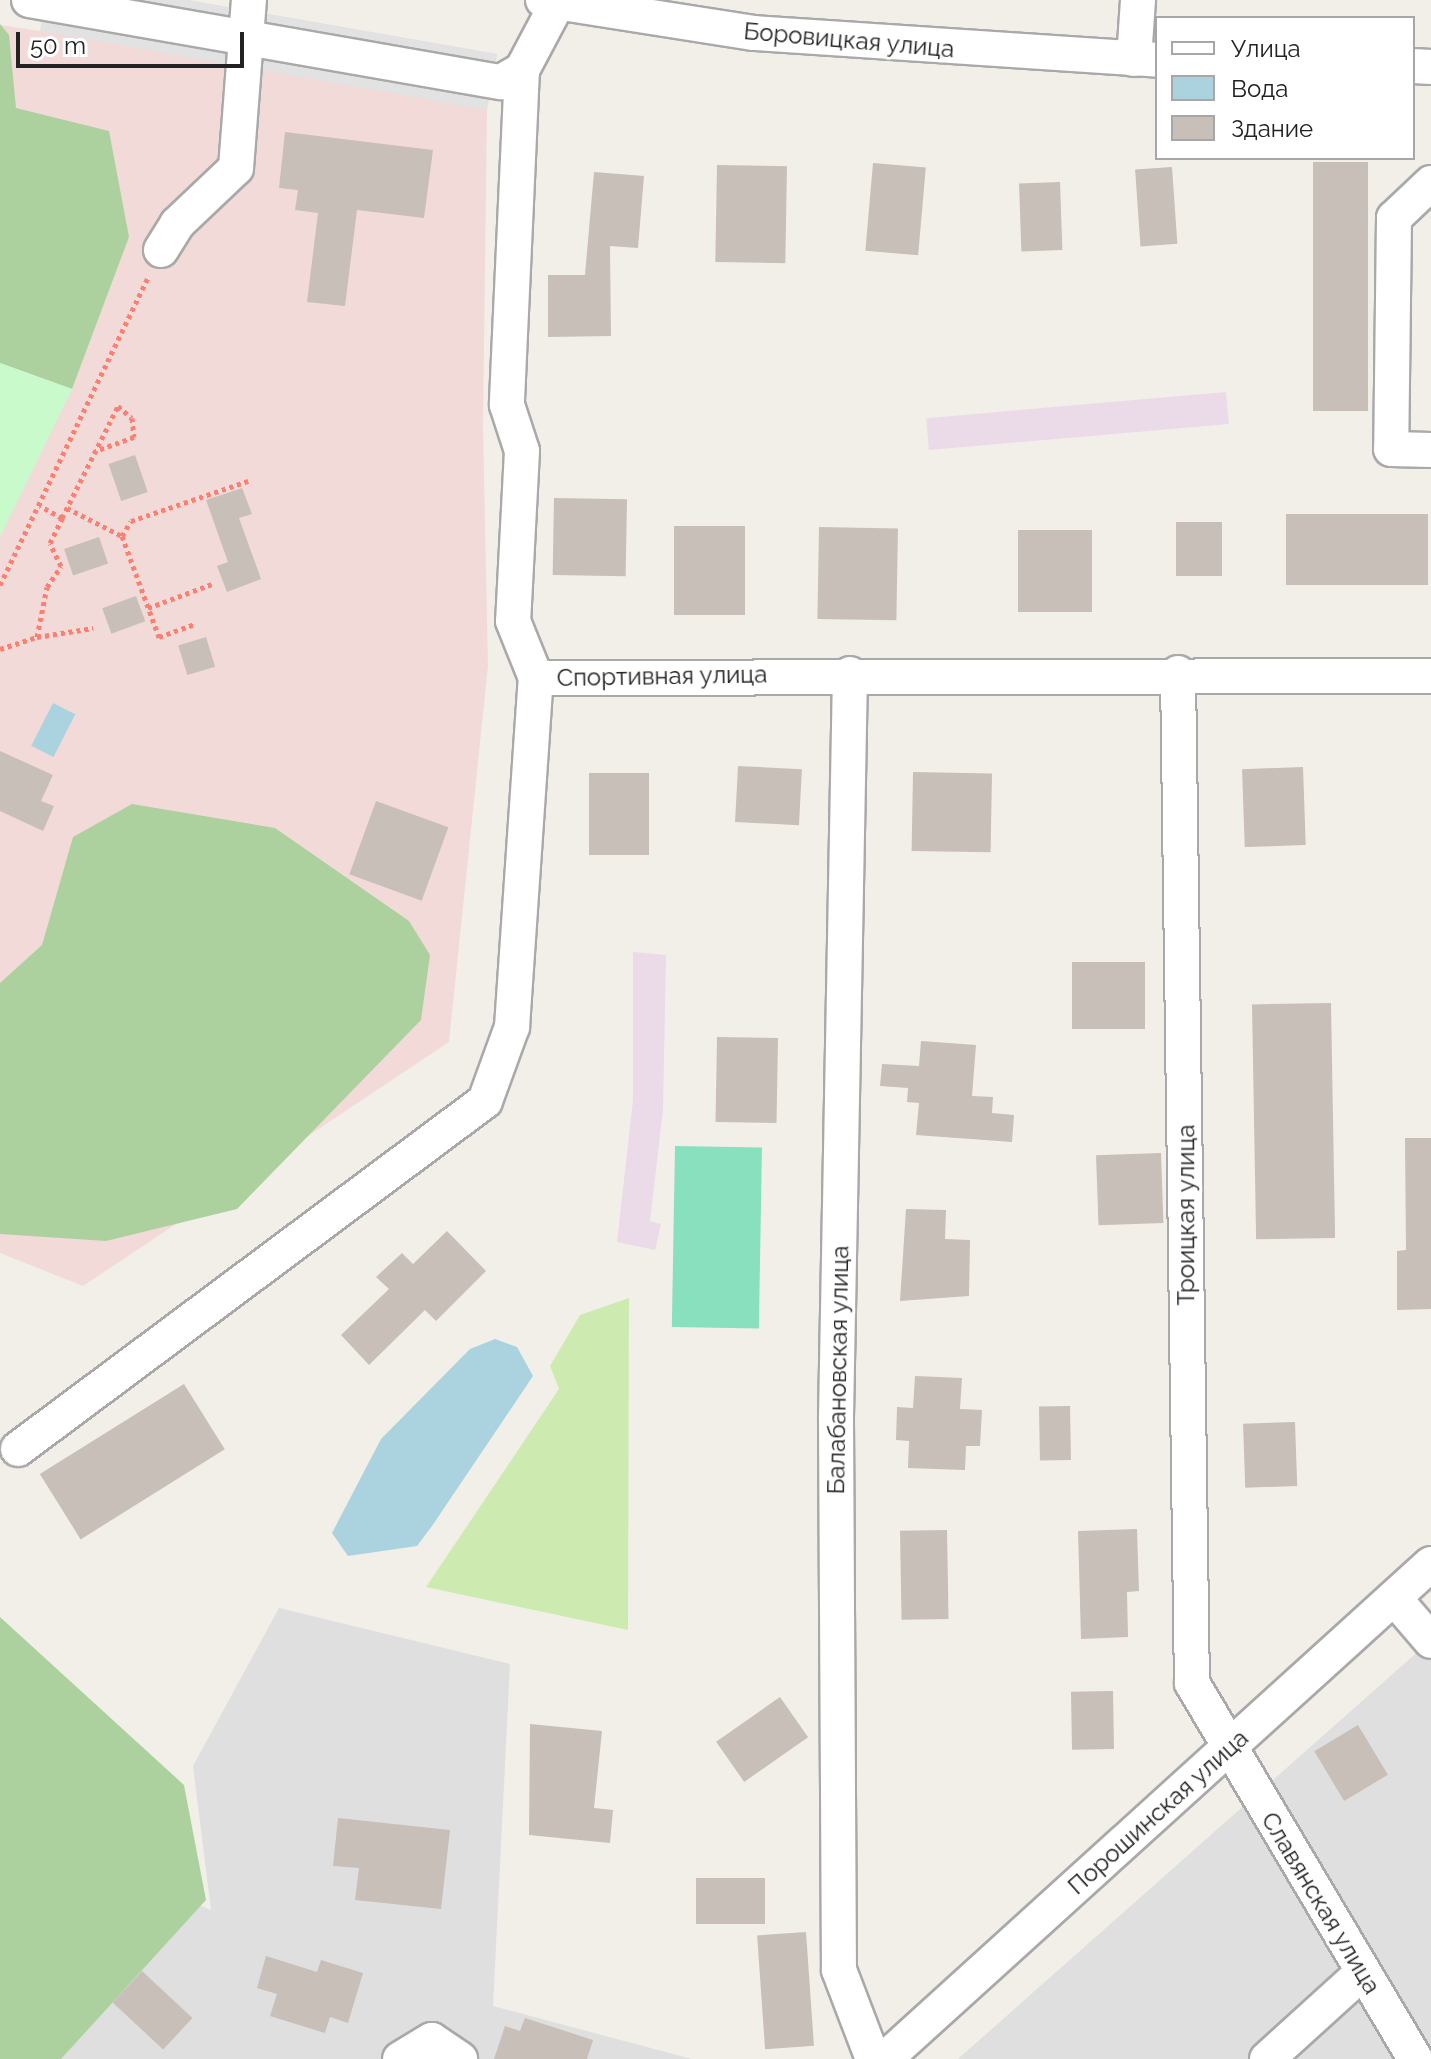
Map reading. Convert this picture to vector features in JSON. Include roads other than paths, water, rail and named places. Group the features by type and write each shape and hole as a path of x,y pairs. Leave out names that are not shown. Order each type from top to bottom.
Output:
{"street":[{"path":"29,0 501,82 522,70"},
{"path":"161,250 177,224 236,168 249,0"},
{"path":"1138,0 1146,60"},
{"name":"Боровицкая улица","path":"551,1 754,33 1146,60"},
{"name":"Спортивная улица","path":"551,1 522,70 507,405 522,451 513,621 536,678 1178,673 1431,676"},
{"path":"1431,183 1394,218 1391,449 1431,450"},
{"name":"Троицкая улица","path":"1178,673 1192,1683 1228,1747"},
{"name":"Балабановская улица","path":"850,674 836,1420 839,1970 873,2059"},
{"path":"18,1449 485,1101 512,1027 536,678"},
{"name":"Порошинская улица","path":"885,2059 1431,1564"},
{"path":"1395,1599 1431,1641"},
{"name":"Славянская улица","path":"1228,1747 1415,2059"},
{"path":"1267,2059 1362,1973"},
{"path":"400,2059 432,2040 460,2059"}],"water":[{"path":"53,703 75,714 53,757 31,746"},
{"path":"495,1339 517,1347 533,1376 432,1526 417,1546 348,1556 332,1533 381,1439 470,1349"}]}
